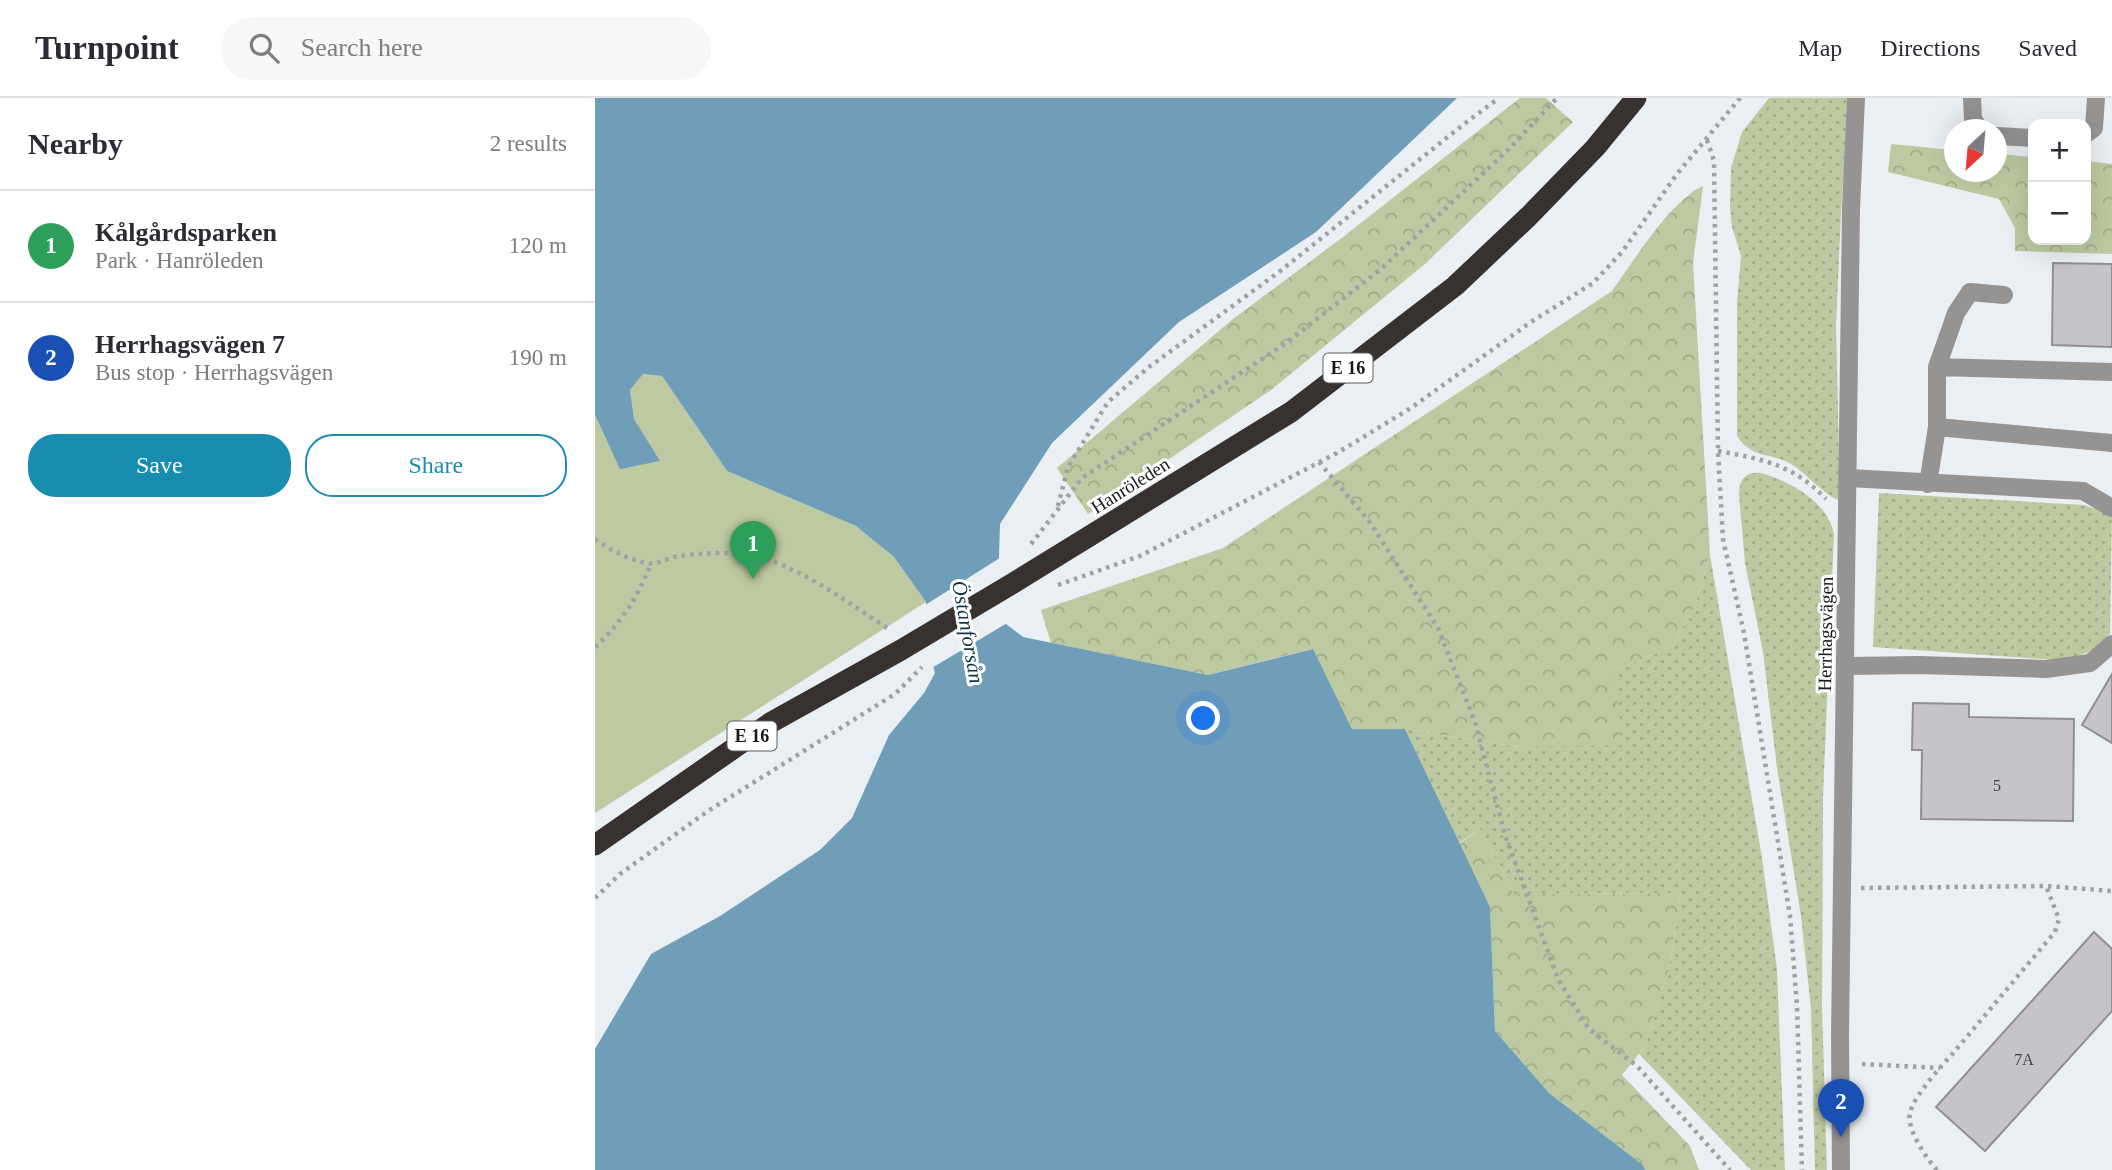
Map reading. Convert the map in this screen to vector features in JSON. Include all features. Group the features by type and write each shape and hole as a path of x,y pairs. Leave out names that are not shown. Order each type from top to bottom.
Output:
{"highway":[{"name":"Hanröleden","path":"595,845 770,723 1015,582 1291,412 1455,286 1586,158 1636,98"}],"street":[{"name":"Herrhagsvägen","path":"1841,1170 1840,1064 1851,209 1856,98"},
{"path":"1972,98 1973,119"},
{"path":"2091,130 2094,128 2096,98"},
{"path":"2007,137 2028,138"},
{"path":"1928,484 1937,427 1937,367 1956,313 1970,292 2004,295"},
{"path":"1937,367 2112,372"},
{"path":"1937,427 2112,443"},
{"path":"1849,478 2083,491 2112,508"},
{"path":"1846,666 1920,665 2046,670 2090,663 2112,644"}],"path":[{"path":"1057,511 1068,467 1108,402 1149,367 1279,272 1499,98"},
{"path":"1026,548 1082,478 1286,343 1381,269 1509,149 1557,98"},
{"path":"1053,587 1140,556 1319,462 1411,408 1531,322 1593,283 1622,252 1677,174 1740,98"},
{"path":"1707,139 1714,161 1718,451 1723,539 1744,633 1790,916 1797,1006 1802,1170"},
{"path":"1718,451 1763,459 1792,472 1813,486 1829,503 1848,505"},
{"path":"1319,462 1369,521 1438,628 1475,722 1505,835 1558,979 1589,1029 1637,1066 1730,1170"},
{"path":"595,539 623,555 651,564 673,557 720,554 753,556 787,567 890,630 901,623"},
{"path":"595,647 614,630 636,598 651,564"},
{"path":"595,898 620,874 708,811 895,694 924,665"},
{"path":"1937,1170 1914,1135 1909,1122 1910,1113 1941,1068 2055,932 2059,919 2046,886"},
{"path":"1842,888 2046,886 2112,891"},
{"path":"1840,1064 1941,1068"}],"green space":[{"path":"1520,98 1546,98 1573,122 1425,264 1271,390 1088,514 1057,468 1233,319 1343,237"},
{"path":"1769,98 1849,98 1836,326 1840,500 1829,495 1791,464 1755,452 1737,436 1737,303 1741,256 1732,227 1731,168 1742,132"},
{"path":"1891,144 1944,149 1944,182 2007,182 2007,155 2028,157 2028,245 2091,245 2091,162 2112,164 2112,254 2015,251 2015,228 1999,199 1888,172"},
{"path":"1703,186 1693,263 1710,555 1695,605 1673,646 1613,671 1624,745 1519,747 1405,729 1352,729 1312,649 1208,675 1051,643 1041,610 1223,548 1612,291 1666,218 1691,193"},
{"path":"643,374 662,376 727,471 856,526 894,557 926,602 595,813 595,415 620,468 659,461 634,419 630,390"},
{"path":"1762,473 1807,495 1824,512 1834,534 1823,797 1822,1007 1827,1170 1815,1170 1811,1009 1801,916 1777,768 1763,652 1745,563 1740,485 1748,474"},
{"path":"1879,493 2084,505 2112,514 2110,633 2087,652 2057,660 1873,647"},
{"path":"1710,555 1762,858 1777,969 1785,1170 1751,1170 1639,1054 1646,1045 1669,968 1681,893 1514,894 1480,829 1459,843 1405,729 1519,747 1613,671 1673,646 1695,605"},
{"path":"1480,829 1514,894 1681,893 1669,968 1646,1045 1622,1075 1690,1146 1699,1170 1645,1170 1643,1165 1549,1093 1495,1031 1490,907 1459,844"}],"water":[{"name":"Östanforsån","path":"595,98 1457,98 1316,232 1179,322 1052,443 1000,524 997,617 1023,637 1208,675 1313,649 1352,729 1405,729 1490,907 1495,1031 1549,1093 1643,1165 1645,1170 595,1170 595,1049 651,954 720,916 820,850 852,818 889,735 924,693 935,673 927,643 926,602 894,557 856,526 727,471 662,376 643,374 630,390 634,419 660,461 620,469 595,415"}],"pier":[{"path":"1003,556 1000,615 1009,622 930,669 924,643 922,607"}],"building":[{"path":"2053,263 2112,264 2112,347 2052,345"},
{"path":"2112,674 2112,743 2082,725"},
{"path":"1913,703 1969,704 1969,717 2074,719 2073,821 1921,819 1922,750 1912,750"},
{"path":"2094,932 2112,949 2112,1011 1985,1151 1936,1107"}],"place":[{"name":"Kålgårdsparken","path":"753,579"},
{"name":"Herrhagsvägen 7","path":"1841,1137"}]}
